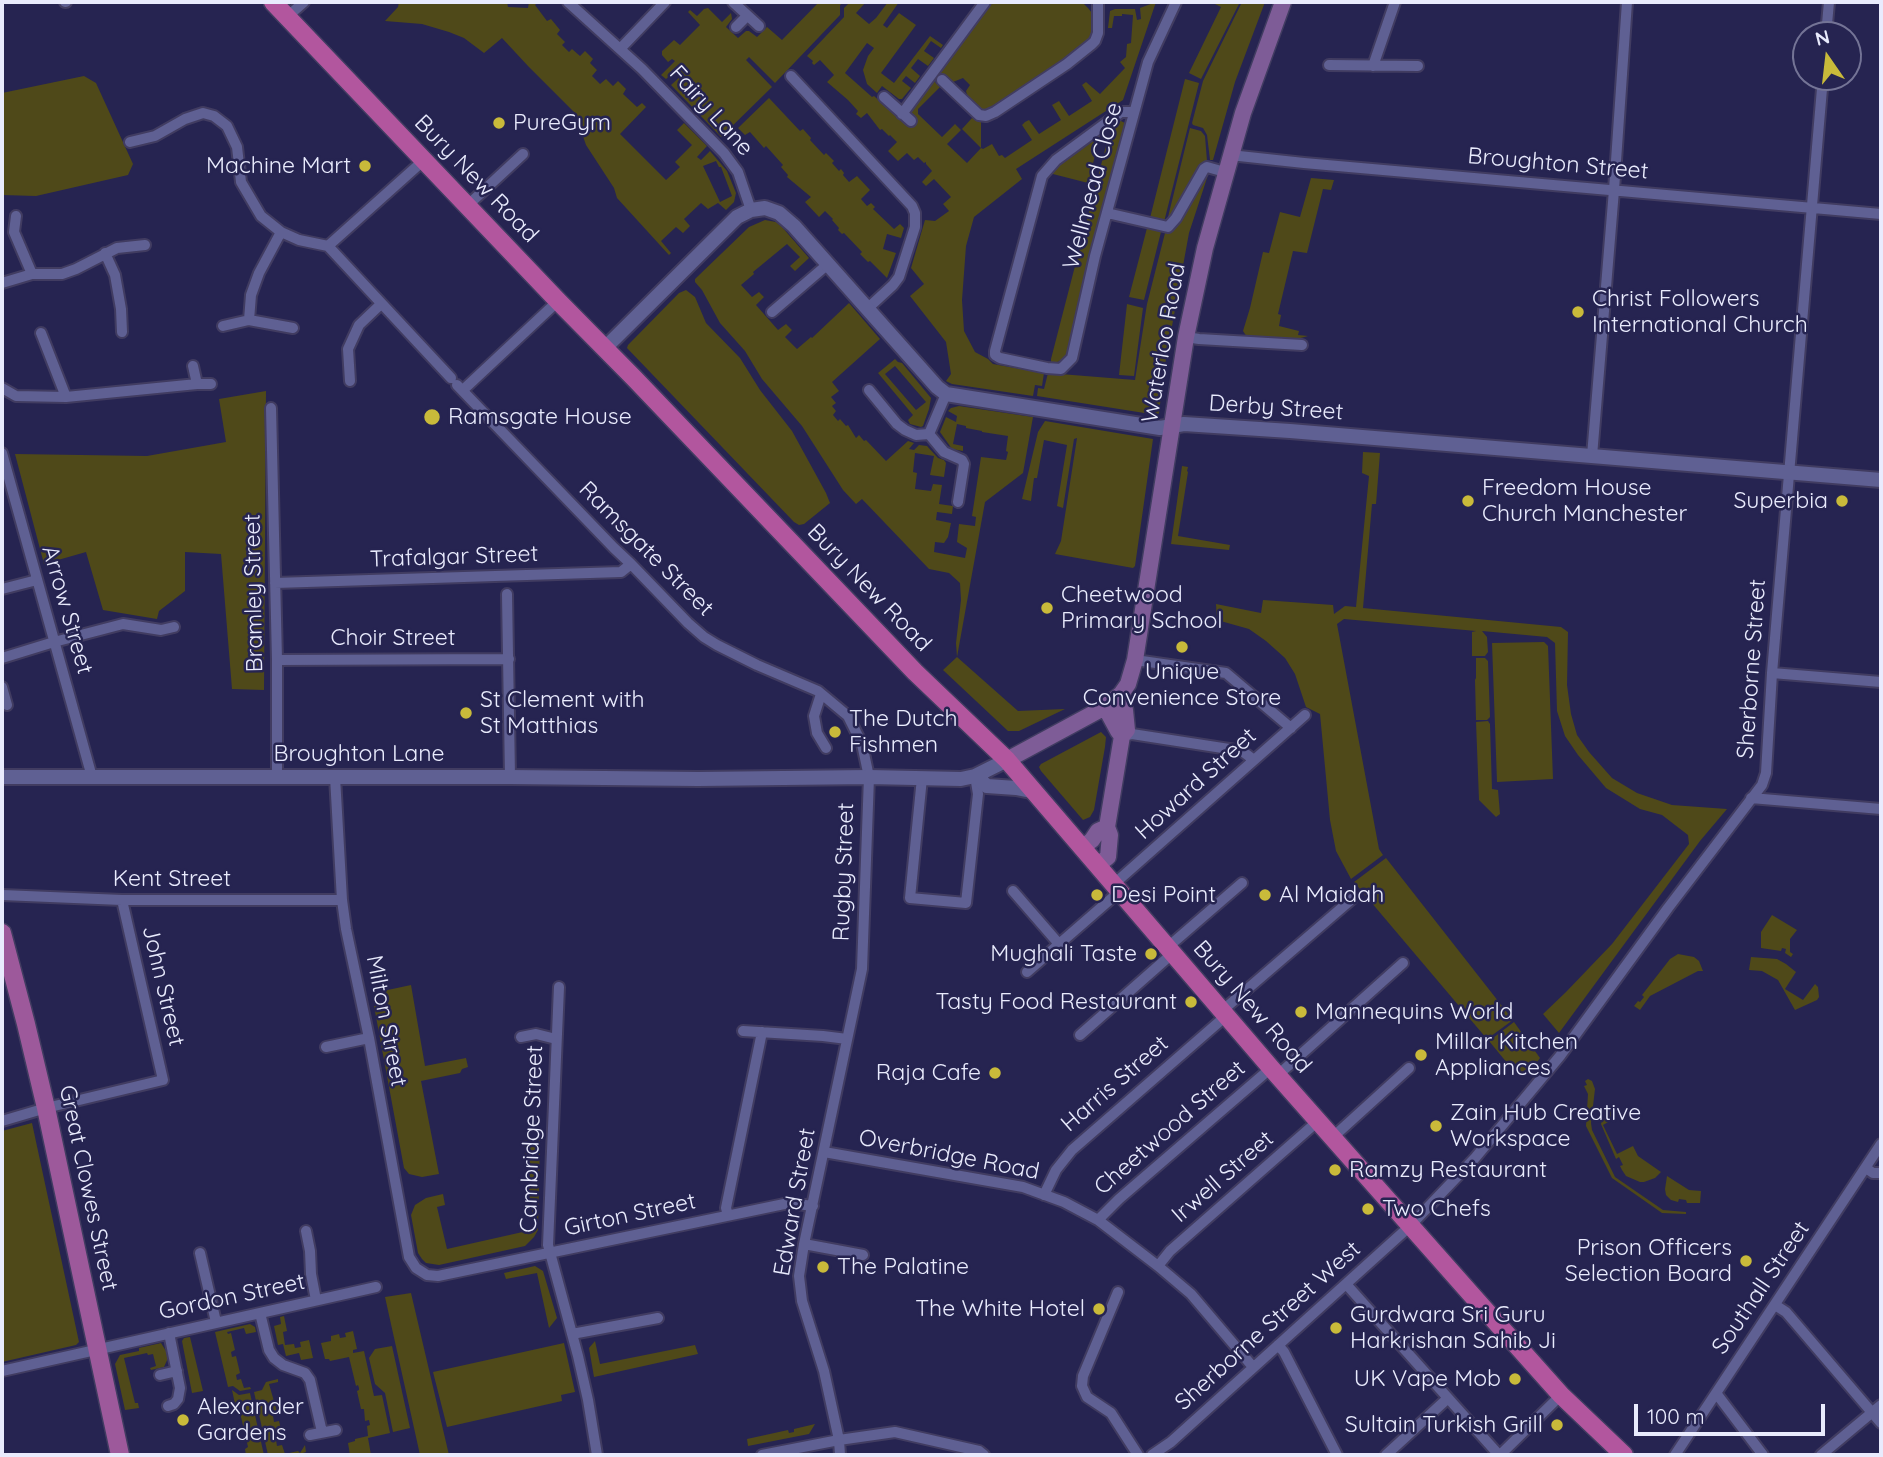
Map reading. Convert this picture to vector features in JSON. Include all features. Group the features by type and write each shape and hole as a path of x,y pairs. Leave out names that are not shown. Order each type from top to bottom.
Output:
{"highway":[{"name":"Bury New Road","path":"273,2 915,671 1007,760 1410,1226 1561,1395 1624,1455"}],"main road":[{"name":"Waterloo Road","path":"1112,702 1128,684 1135,660 1186,337 1205,248 1243,113 1283,2"},
{"path":"1007,760 1112,702 1118,732 1122,736 1107,827 1110,835 1108,857 1098,865"},
{"path":"1083,847 1098,831 1107,827"},
{"name":"Great Clowes Street","path":"2,933 46,1108 120,1455"}],"street":[{"path":"287,18 304,2"},
{"name":"Fairy Lane","path":"568,2 666,93 730,160 738,173 751,210"},
{"path":"620,49 665,2"},
{"path":"733,2 759,26"},
{"path":"884,97 906,117 985,2"},
{"path":"942,80 960,89 979,115 995,113 1068,64 1092,44 1098,33 1099,2"},
{"name":"Wellmead Close","path":"1134,112 1121,111 1056,160 1042,176 995,351 995,355 1000,358 1061,369 1072,358 1092,268 1148,62 1176,2"},
{"path":"1373,66 1395,2"},
{"path":"1592,456 1615,190 1626,2"},
{"path":"1827,21 1829,2"},
{"path":"736,27 747,16"},
{"path":"1329,65 1418,66"},
{"path":"792,76 912,206 915,213 915,227 899,277 867,309"},
{"name":"Sherborne Street","path":"1410,1226 1475,1158 1553,1064 1761,786 1766,773 1772,673 1822,91"},
{"path":"130,142 155,136 202,113 214,116 227,126 237,147 241,182 261,216 281,232 299,240 328,246 424,160"},
{"path":"467,206 523,154"},
{"name":"Broughton Street","path":"1230,155 1881,214"},
{"path":"1107,213 1168,227 1176,219 1204,169 1207,167 1225,172"},
{"path":"605,348 737,217 751,210 765,208 779,213 794,226 946,394 929,434"},
{"path":"16,216 15,232 32,274"},
{"path":"249,320 251,295 281,232"},
{"path":"2,283 32,274 62,274 117,248 145,245"},
{"name":"Ramsgate Street","path":"328,246 686,621 704,637 821,694 848,716 862,744 869,777"},
{"path":"104,253 117,283 122,332"},
{"path":"772,312 828,264"},
{"path":"457,384 558,301"},
{"path":"350,381 348,349 359,326 381,304"},
{"path":"223,326 249,320 293,328"},
{"path":"41,333 66,397"},
{"path":"1186,337 1302,345"},
{"path":"192,366 197,384"},
{"path":"2,388 16,396 66,397 211,384"},
{"path":"869,390 905,430 916,435 929,434"},
{"name":"Derby Street","path":"946,394 1160,428 1184,424 1290,431 1881,480"},
{"name":"Bramley Street","path":"271,408 277,777"},
{"path":"929,434 944,452 962,460 964,464 958,502"},
{"name":"Arrow Street","path":"2,453 92,777"},
{"name":"Trafalgar Street","path":"275,583 621,572 631,564"},
{"path":"2,589 37,580"},
{"path":"508,594 510,777"},
{"path":"2,658 123,624 161,631 174,627"},
{"name":"Choir Street","path":"277,660 509,659"},
{"path":"1135,660 1226,673 1291,728"},
{"path":"1772,673 1881,682"},
{"path":"2,687 7,705"},
{"path":"821,694 814,716 817,733 825,748"},
{"name":"Howard Street","path":"1027,972 1305,715"},
{"path":"1122,736 1132,734 1242,751 1254,760"},
{"name":"Broughton Lane","path":"2,777 961,779 975,776 1007,760"},
{"path":"975,776 987,786 1036,792"},
{"path":"922,778 910,898 966,903 978,794 975,776"},
{"name":"Milton Street","path":"335,777 342,900 408,1257 416,1268"},
{"name":"Rugby Street","path":"862,970 869,777"},
{"path":"1751,798 1881,809"},
{"path":"1080,1035 1242,883"},
{"path":"1013,891 1059,944"},
{"name":"Kent Street","path":"2,895 122,900 342,900"},
{"name":"Harris Street","path":"1044,1195 1056,1170 1072,1150 1352,899"},
{"name":"John Street","path":"46,1108 163,1080 122,900"},
{"name":"Cheetwood Street","path":"1098,1220 1119,1199 1403,963"},
{"name":"Edward Street","path":"840,1455 824,1371 799,1276 862,970"},
{"name":"Cambridge Street","path":"559,987 548,1245 588,1399 597,1455"},
{"path":"743,1031 847,1039"},
{"path":"728,1215 726,1208 762,1032"},
{"path":"521,1037 536,1034 556,1039"},
{"path":"326,1047 369,1038"},
{"path":"1332,1138 1409,1068"},
{"path":"2,1121 46,1108"},
{"name":"Irwell Street","path":"1158,1266 1170,1251 1318,1121"},
{"name":"Southall Street","path":"1675,1455 1881,1144"},
{"name":"Overbridge Road","path":"824,1152 1023,1187 1064,1202 1098,1220 1191,1294 1253,1367"},
{"path":"1866,1168 1881,1174"},
{"name":"Girton Street","path":"416,1268 427,1275 438,1276 789,1203 813,1206"},
{"name":"Sherborne Street West","path":"1152,1455 1171,1442 1410,1226"},
{"path":"306,1231 316,1300"},
{"path":"804,1244 863,1255"},
{"path":"200,1253 216,1322"},
{"path":"1346,1284 1499,1455 1561,1395"},
{"name":"Gordon Street","path":"2,1371 376,1287"},
{"path":"1118,1292 1083,1376 1082,1386 1087,1397 1111,1413 1138,1455"},
{"path":"1775,1305 1786,1311 1881,1423"},
{"path":"260,1313 269,1350 274,1358 283,1365 305,1373 310,1380 322,1432"},
{"path":"572,1334 658,1318"},
{"path":"168,1406 174,1404 180,1393 169,1333"},
{"path":"1278,1345 1286,1355 1336,1455"},
{"path":"160,1375 177,1371"},
{"path":"1716,1394 1763,1455"},
{"path":"1386,1455 1447,1399"},
{"path":"1829,1453 1881,1405"},
{"path":"310,1435 336,1430"},
{"path":"762,1455 895,1432 979,1451 984,1455"}],"shaded area":[{"path":"399,2 507,2 508,7 528,8 529,2 538,2 535,5 547,21 551,19 560,30 557,34 565,42 562,45 569,52 572,49 580,56 585,51 593,59 590,63 597,70 592,76 600,84 606,79 613,86 618,81 626,89 623,94 637,107 642,103 646,107 620,134 666,180 680,167 675,162 692,145 677,130 684,123 707,146 697,157 701,160 710,151 727,171 736,193 734,202 726,210 718,203 708,209 701,203 684,219 690,226 683,233 676,227 661,241 671,253 669,255 617,198 614,188 586,145 575,113 502,38 484,53 464,38 449,32 422,24 385,21 398,7","holes":["716,161 732,196 720,202 703,166"]},
{"path":"819,2 844,2 840,5 840,15 775,83 749,57 746,60 772,87 721,137 671,85 682,75 677,69 666,79 661,75 675,61 672,59 668,62 662,51 674,40 680,45 700,25 688,12 690,10 697,16 708,8 722,22 731,13 732,19 726,27 738,38 746,31 757,37 767,27 782,40"},
{"path":"850,2 866,2 856,13 869,24 888,2 899,2 883,25 887,28 899,13 916,25 881,73 894,83 930,36 943,45 941,48 931,41 924,51 934,58 928,66 918,59 911,68 920,76 915,83 906,76 902,81 911,88 902,99 882,86 877,93 867,84 863,70 874,48 867,43 845,73 908,126 913,120 910,111 914,105 991,2 1082,2 1092,13 1089,40 1049,70 988,109 981,109 968,98 966,91 970,85 963,78 953,82 943,74 935,82 940,87 918,109 918,114 942,137 955,124 961,130 947,144 967,163 981,148 992,144 999,156 1005,158 1032,140 1022,125 1029,120 1039,134 1061,120 1052,105 1059,101 1069,116 1092,101 1082,85 1086,82 1100,94 1125,68 1120,62 1126,57 1127,44 1131,43 1133,15 1114,16 1112,28 1108,28 1110,11 1135,9 1137,20 1141,19 1140,8 1156,2 1123,100 1016,169 1022,179 974,217 966,246 962,300 964,331 975,352 993,364 1044,373 1042,386 1035,385 1033,396 946,381 951,374 946,342 910,296 924,284 911,268 925,220 935,221 949,211 943,204 951,197 934,179 926,186 922,182 932,171 926,162 918,157 914,160 907,153 898,161 888,151 897,142 880,130 867,113 861,118 856,114 858,111 827,82 834,75 820,60 814,65 807,56 844,17 844,8"},
{"path":"1211,2 1240,2 1201,79 1189,73 1221,7"},
{"path":"1242,2 1265,2 1235,82 1213,160 1210,160 1207,135 1203,128 1192,123 1203,81"},
{"path":"84,76 96,83 133,164 128,175 36,196 2,195 2,93"},
{"path":"1185,79 1199,83 1164,222 1150,218"},
{"path":"769,98 800,131 803,129 824,155 826,153 834,161 832,163 839,171 841,169 849,182 857,176 870,190 861,199 867,206 871,203 875,207 873,209 894,229 900,224 904,228 901,238 887,234 883,249 896,253 887,278 860,254 862,252 838,230 825,211 819,217 805,202 811,197 787,177 781,167 783,165 766,146 764,148 750,132 745,135 738,128"},
{"path":"972,118 981,122 981,148 962,129"},
{"path":"1119,120 1125,123 1123,135 1067,353 1054,364 1051,359 1107,142 1114,124"},
{"path":"1190,128 1201,131 1205,136 1207,161 1167,221"},
{"path":"1100,136 1088,183 1049,173"},
{"path":"1206,175 1189,233 1164,370 1159,413 1157,415 1037,396 1038,388 1044,389 1048,373 1135,380 1147,304 1165,233 1180,223"},
{"path":"1311,178 1334,180 1331,190 1323,189 1307,253 1293,251 1278,314 1281,315 1279,326 1299,331 1298,335 1308,336 1297,339 1247,337 1243,331 1263,252 1269,253 1280,212 1300,217"},
{"path":"765,220 776,222 782,227 809,258 795,271 790,266 800,257 787,244 741,285 752,297 759,292 764,297 756,305 778,330 786,324 792,330 785,337 797,349 849,303 880,339 832,382 839,391 831,397 836,403 832,406 836,411 833,415 838,421 840,419 848,425 856,438 859,435 866,440 886,461 908,441 914,443 909,449 914,450 919,445 927,446 946,463 944,477 930,475 934,456 915,453 915,489 931,491 933,484 942,485 939,504 953,506 952,514 937,512 936,520 951,523 948,537 944,543 935,542 934,552 965,558 967,548 957,542 959,524 975,526 976,517 972,516 981,457 1006,460 1008,452 1008,436 957,424 953,444 963,446 963,451 952,449 940,432 946,417 956,422 957,416 948,411 959,406 1033,417 1023,473 985,502 957,657 960,583 949,573 929,569 862,499 856,504 843,490 802,426 762,379 745,351 720,323 695,282 695,279 749,227"},
{"path":"1147,228 1161,232 1144,300 1129,297"},
{"path":"686,290 695,297 706,323 740,358 760,390 792,431 826,493 830,503 804,524 794,522 627,348 679,293"},
{"path":"1127,304 1143,308 1134,376 1119,375"},
{"path":"895,359 902,363 931,398 923,426 910,424 908,420 913,415 878,373","holes":["895,366 926,402 916,410 885,374"]},
{"path":"266,391 264,690 232,689 221,554 185,552 185,591 159,611 157,619 103,610 86,552 44,564 15,454 147,456 226,442 219,399"},
{"path":"1045,421 1153,439 1133,568 1055,554 1061,541 1077,438 1074,439 1063,508 1057,506 1067,445 1044,440 1031,501 1022,499 1038,432"},
{"path":"1363,452 1380,453 1376,504 1372,504 1363,608 1561,627 1568,632 1567,685 1577,735 1612,778 1637,793 1672,805 1727,809 1700,841 1559,1033 1543,1014 1612,944 1689,844 1688,835 1662,815 1640,809 1606,788 1565,736 1557,711 1555,643 1547,637 1482,631 1487,637 1488,652 1485,656 1472,656 1472,632 1476,631 1344,619 1337,624 1379,849 1383,855 1351,879 1336,851 1330,820 1320,714 1306,707 1295,674 1285,658 1249,629 1217,620 1216,604 1261,613 1263,600 1333,605 1334,614 1345,606 1356,607 1369,476 1362,473"},
{"path":"1182,466 1188,467 1188,472 1178,536 1230,545 1229,550 1171,544"},
{"path":"1544,642 1548,646 1553,779 1497,782 1492,643"},
{"path":"957,657 1018,711 1065,709 1019,731 1008,731 943,670"},
{"path":"1476,658 1485,658 1488,661 1490,717 1487,720 1476,720"},
{"path":"1488,721 1492,789 1498,790 1500,814 1496,817 1479,800 1476,722"},
{"path":"1101,732 1106,737 1094,810 1090,817 1083,820 1039,767"},
{"path":"1386,858 1513,1020 1487,1039 1354,882"},
{"path":"1772,915 1797,930 1790,939 1790,952 1793,954 1791,957 1785,953 1786,949 1782,948 1781,951 1761,948 1761,932"},
{"path":"1678,954 1694,957 1703,971 1698,971 1650,996 1640,1010 1634,1006 1644,997 1642,995 1670,959"},
{"path":"1751,957 1777,959 1786,964 1796,972 1785,989 1803,1000 1815,984 1819,997 1795,1010 1778,980 1762,971 1749,970"},
{"path":"411,985 425,1066 466,1058 468,1067 460,1073 421,1081 439,1174 422,1177 409,1174 404,1168 374,1006 385,1004 383,991"},
{"path":"1514,1022 1540,1058 1530,1072 1517,1075 1489,1041"},
{"path":"1585,1081 1592,1081 1595,1089 1592,1130 1615,1177 1663,1210 1686,1214 1662,1213 1612,1178 1586,1126 1588,1094 1584,1086 1587,1085"},
{"path":"1613,1107 1617,1117 1603,1125 1617,1154 1633,1146 1638,1156 1661,1172 1655,1178 1640,1182 1626,1176 1622,1170 1620,1166 1623,1165 1619,1157 1616,1159 1601,1124 1602,1118"},
{"path":"32,1123 79,1342 76,1345 2,1362 2,1131"},
{"path":"540,1138 538,1230 534,1237 525,1246 439,1265 426,1263 418,1253 411,1215 415,1205 426,1198 443,1194 445,1205 437,1207 447,1249 536,1229 523,1141"},
{"path":"1667,1176 1689,1190 1701,1191 1700,1203 1671,1200 1665,1189"},
{"path":"535,1266 543,1271 557,1318 549,1328 537,1273 506,1279 504,1273"},
{"path":"411,1293 449,1455 420,1455 385,1297"},
{"path":"284,1316 287,1331 283,1332 285,1345 294,1344 295,1348 301,1347 300,1342 309,1340 313,1358 301,1360 299,1353 286,1356 283,1344 278,1345 274,1326 281,1324 280,1317"},
{"path":"250,1324 255,1327 256,1332 246,1334 244,1328 227,1332 231,1333 235,1350 231,1352 232,1357 236,1356 240,1373 236,1375 237,1380 241,1379 244,1388 251,1389 240,1391 233,1386 228,1387 215,1332"},
{"path":"353,1331 357,1349 353,1350 353,1353 364,1351 374,1396 382,1395 390,1433 368,1438 371,1455 350,1455 348,1443 368,1436 367,1426 370,1425 369,1420 365,1421 364,1409 361,1409 357,1391 359,1388 356,1386 349,1357 330,1361 325,1359 321,1343 331,1341 331,1336 339,1334 340,1338 346,1337 345,1333"},
{"path":"190,1337 203,1391 192,1393 182,1341"},
{"path":"595,1341 600,1364 695,1345 698,1354 594,1377 589,1348"},
{"path":"161,1343 168,1358 164,1367 151,1370 150,1368 156,1366 153,1354 124,1358 135,1403 138,1403 139,1408 125,1410 115,1364 120,1355"},
{"path":"564,1343 575,1392 561,1395 562,1401 447,1427 433,1372"},
{"path":"392,1346 410,1428 393,1432 385,1393 375,1384 369,1358 375,1349"},
{"path":"278,1379 278,1382 269,1384 278,1415 273,1416 274,1422 279,1421 281,1429 281,1439 276,1440 277,1446 282,1445 285,1454 298,1451 300,1453 305,1445 306,1452 303,1455 268,1455 254,1392 262,1390 266,1382"},
{"path":"232,1390 239,1395 250,1393 264,1455 246,1455 245,1449 248,1447"},
{"path":"815,1424 809,1434 748,1446 747,1439 788,1430 789,1433 794,1432 794,1429"}],"place":[{"name":"PureGym","path":"499,123"},
{"name":"Machine Mart","path":"365,166"},
{"name":"Christ Followers International Church","path":"1578,312"},
{"name":"Ramsgate House","path":"432,417"},
{"name":"Freedom House Church Manchester","path":"1468,501"},
{"name":"Superbia","path":"1842,501"},
{"name":"Cheetwood Primary School","path":"1047,608"},
{"name":"Unique Convenience Store","path":"1182,647"},
{"name":"St Clement with St Matthias","path":"466,713"},
{"name":"The Dutch Fishmen","path":"835,732"},
{"name":"Desi Point","path":"1097,895"},
{"name":"Al Maidah","path":"1265,895"},
{"name":"Mughali Taste","path":"1151,954"},
{"name":"Tasty Food Restaurant","path":"1191,1002"},
{"name":"Mannequins World","path":"1301,1012"},
{"name":"Millar Kitchen Appliances","path":"1421,1055"},
{"name":"Raja Cafe","path":"995,1073"},
{"name":"Zain Hub Creative Workspace","path":"1436,1126"},
{"name":"Ramzy Restaurant","path":"1335,1170"},
{"name":"Two Chefs","path":"1368,1209"},
{"name":"Prison Officers Selection Board","path":"1746,1261"},
{"name":"The Palatine","path":"823,1267"},
{"name":"The White Hotel","path":"1099,1309"},
{"name":"Gurdwara Sri Guru Harkrishan Sahib Ji","path":"1336,1328"},
{"name":"UK Vape Mob","path":"1515,1379"},
{"name":"Alexander Gardens","path":"183,1420"},
{"name":"Sultain Turkish Grill","path":"1557,1425"}]}
